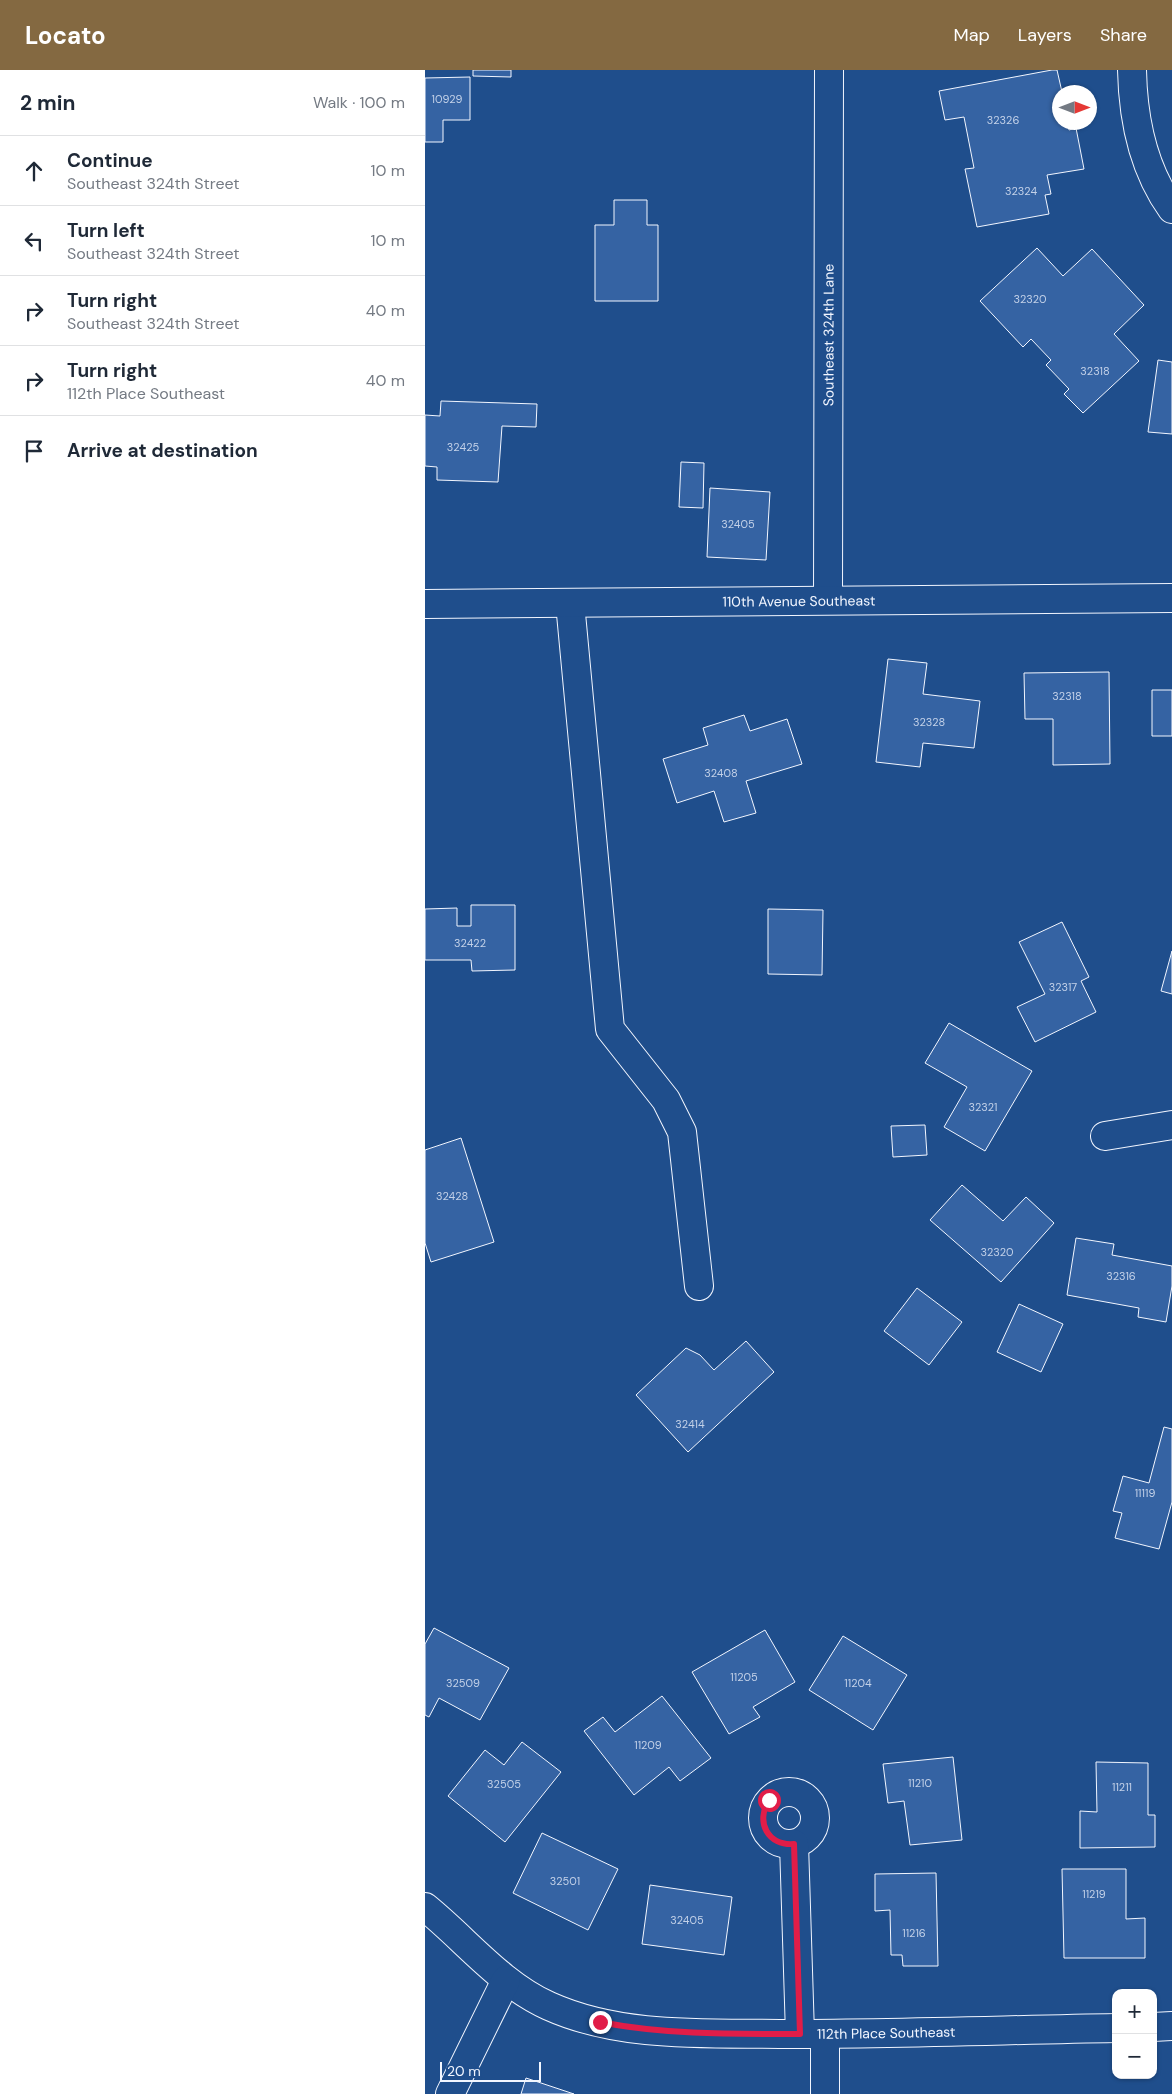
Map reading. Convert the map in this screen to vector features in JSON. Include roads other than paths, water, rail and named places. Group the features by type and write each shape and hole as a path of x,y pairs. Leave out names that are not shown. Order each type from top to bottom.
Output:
{"street":[{"name":"Southeast 324th Lane","path":"828,600 829,70"},
{"path":"1132,70 1133,94 1141,145 1158,189 1172,209"},
{"name":"110th Avenue Southeast","path":"425,604 1172,598"},
{"path":"570,603 610,1029 666,1100 682,1132 699,1286"},
{"path":"1105,1136 1172,1125"},
{"path":"794,1844 812,2034 825,2094"},
{"name":"112th Place Southeast","path":"425,1908 506,1980 548,2006 581,2018 623,2027 685,2032 812,2034 1112,2028"},
{"path":"450,2094 506,1980"},
{"path":"1157,2027 1172,2026"}]}
